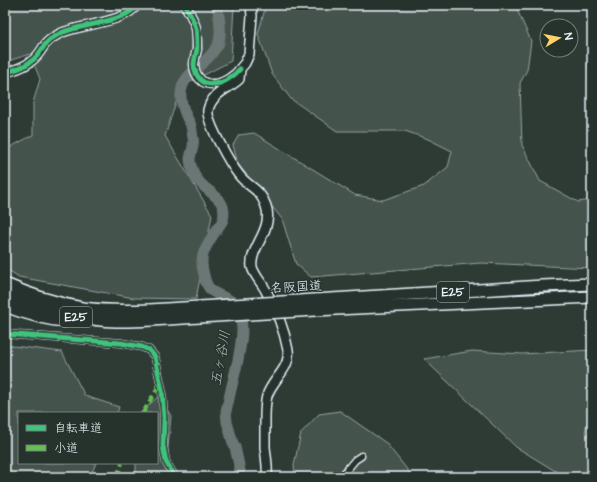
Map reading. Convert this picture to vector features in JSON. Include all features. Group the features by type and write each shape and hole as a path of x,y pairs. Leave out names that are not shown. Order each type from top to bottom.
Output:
{"highway":[{"path":"5,280 53,299 78,306 104,310"},
{"name":"名阪国道","path":"5,284 44,299 83,308 127,311 151,315"},
{"name":"名阪国道","path":"5,295 41,309 63,314 102,320 128,321 151,315 315,305 543,286 592,284"},
{"name":"名阪国道","path":"315,305 592,297"},
{"path":"5,306 27,314 59,320 95,322 128,321"}],"main road":[{"path":"251,5 252,16 249,54 240,69 239,79 215,96 208,111 212,125 230,164 240,177 258,191 267,208 268,220 253,256 252,266 266,290 280,322 288,351 288,360 283,371 270,389 267,397 265,410 265,447 268,469 267,477"}],"street":[{"path":"5,73 30,63 39,54 45,44 62,33 119,17 128,13 138,5"},
{"path":"186,5 196,27 197,49 194,64 198,77 204,83 216,84 236,74 240,69"},
{"path":"5,334 121,343 134,345 149,350 155,357 162,390 164,418 163,446 166,462 175,477"},
{"path":"341,477 361,456"}],"shaded area":[{"path":"5,5 234,5 231,61 181,87 165,136 212,215 196,299 134,298 19,277 5,268 5,150 33,135 33,103 40,79 30,54 5,62"},
{"path":"266,5 515,5 531,41 527,70 520,83 522,145 540,181 578,202 592,200 592,268 481,263 311,277 296,264 282,219 238,164 233,145 239,135 254,133 355,195 383,200 424,186 448,167 452,151 428,139 405,131 337,131 291,99 272,74 258,34"},
{"path":"592,51 592,104 588,65"},
{"path":"5,345 62,352 85,396 119,407 117,412 18,412 18,464 96,464 90,477 5,477"},
{"path":"592,350 592,406 585,432 592,440 592,477 565,477 516,447 424,359 472,351 522,354"},
{"path":"159,396 171,416 168,447 168,469 170,477 136,477 136,464 158,464 158,412 141,412"},
{"path":"340,411 386,443 413,477 295,477 294,465 301,433 319,414"}],"waterway":[{"name":"五ヶ谷川","path":"217,5 220,28 218,44 211,55 185,80 182,86 181,97 187,118 191,125 194,144 190,163 199,182 215,195 222,205 224,212 223,220 210,241 202,258 205,279 212,291 235,304 240,312 241,318 242,336 226,411 227,422 240,470 236,477"}],"marked path":[{"path":"144,412 160,384"},
{"path":"117,477 122,464"}],"cycle path":[{"path":"5,73 27,64 38,55 47,42 61,33 123,16 137,5"},
{"path":"185,5 196,28 197,49 194,65 196,73 200,79 206,83 217,84 228,79 240,69"},
{"path":"5,334 121,343 142,347 149,350 155,357 162,390 164,418 163,446 166,462 175,477"}]}
